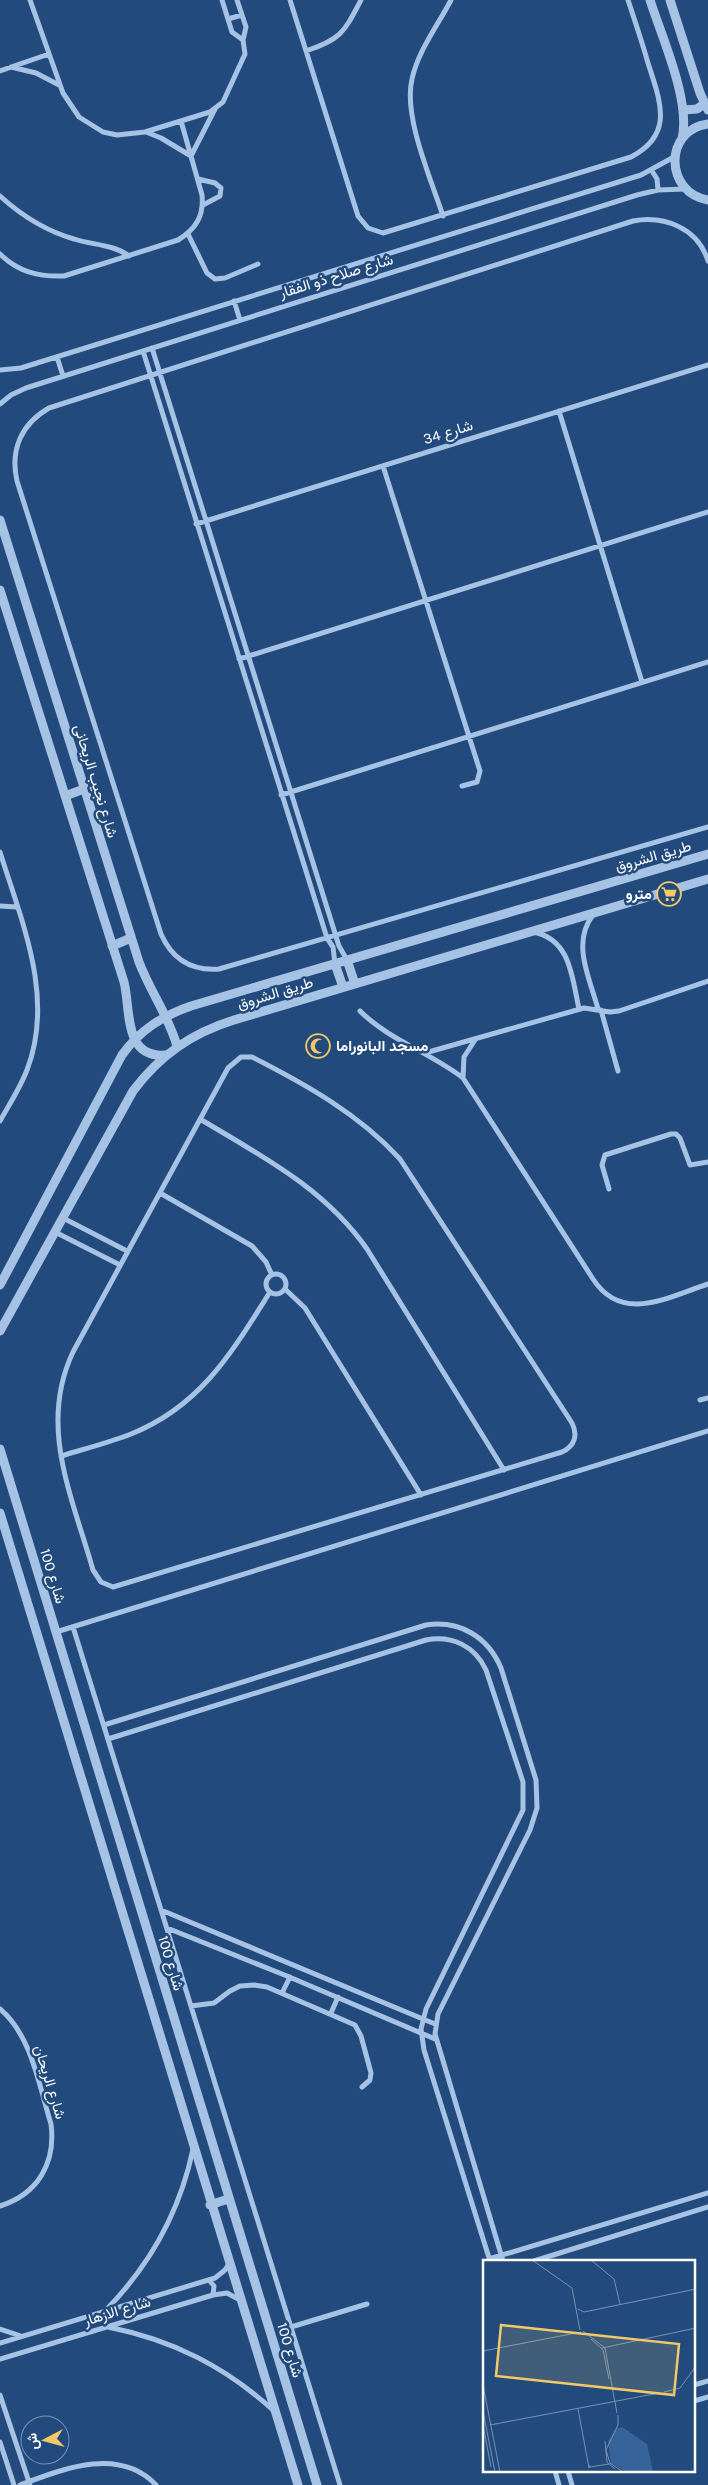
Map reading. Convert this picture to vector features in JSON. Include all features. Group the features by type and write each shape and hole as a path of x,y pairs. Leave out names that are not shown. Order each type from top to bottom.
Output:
{"street":[{"path":"30,0 69,106 90,126 117,135 145,132 216,108"},
{"path":"223,0 234,35 243,40"},
{"path":"191,156 216,108 225,97 244,59 246,49 243,40 246,28 237,0"},
{"path":"290,0 358,216 368,228 383,232 442,216 631,157 649,145 660,125 661,103 628,0"},
{"path":"306,51 338,38 361,0"},
{"path":"442,216 412,119 410,92 416,66 451,0"},
{"path":"650,0 684,110 682,139 674,157 676,174 685,189 706,202"},
{"path":"670,0 706,107 684,110"},
{"path":"228,19 242,15"},
{"path":"0,71 49,54"},
{"path":"11,67 36,73 60,85"},
{"path":"0,254 15,266 50,277 77,273 178,240 188,234 199,221 203,205 198,179 181,121"},
{"path":"682,139 694,128 708,124"},
{"path":"145,132 162,138 191,156"},
{"name":"شارع صلاح ذو الفقار","path":"0,370 21,368 57,357 652,170 674,157"},
{"path":"652,170 657,179 658,190"},
{"path":"198,179 215,183 221,188 218,199 203,205"},
{"name":"شارع صلاح ذو الفقار","path":"0,404 11,395 26,388 240,320 658,190 685,189"},
{"path":"0,196 26,217 50,230 74,239 115,248 129,256"},
{"path":"708,261 695,239 680,226 652,219 632,221 49,408 24,429 17,444 14,460 17,481 164,943 184,962 210,970 228,966 708,827"},
{"path":"188,234 207,273 215,279 225,278 258,264"},
{"path":"234,302 240,320"},
{"path":"152,348 293,791 338,935 339,946 347,960 355,984"},
{"path":"143,351 281,795 327,938 333,947 335,964 343,987"},
{"path":"57,357 64,376"},
{"name":"شارع 34","path":"196,524 708,365"},
{"path":"559,411 642,682"},
{"path":"383,466 470,736 480,777 477,782 462,786"},
{"path":"239,659 708,512"},
{"name":"شارع نجيب الريحانى","path":"0,520 131,938 148,984 177,1046"},
{"path":"0,590 127,993 134,1040 147,1053 164,1056"},
{"path":"281,795 708,662"},
{"path":"65,796 84,789"},
{"path":"0,852 2,868 17,907 38,984 39,1014 35,1043 26,1072 0,1121"},
{"name":"طريق الشروق","path":"0,1285 117,1063 134,1040 164,1016 191,1006 708,854"},
{"name":"طريق الشروق","path":"0,1330 133,1091 164,1056 177,1046 215,1026 708,879"},
{"path":"0,906 17,907"},
{"path":"595,912 586,926 582,941 584,956 618,1071"},
{"path":"530,932 553,939 564,951 580,1009"},
{"path":"112,946 131,938"},
{"path":"425,1053 580,1009 619,1011 708,981"},
{"path":"360,1011 377,1026 425,1053 463,1078 592,1279 604,1293 619,1302 636,1305 708,1284"},
{"path":"463,1078 464,1057 475,1040"},
{"path":"241,1057 252,1057 332,1102 378,1137 400,1159 496,1303 574,1428 574,1442 567,1450 504,1470 114,1587 101,1582 94,1570 61,1456 56,1415 63,1375 73,1352 160,1192 231,1063 241,1057"},
{"path":"200,1119 294,1176 322,1198 347,1223 367,1249 504,1470"},
{"path":"609,1189 602,1165 605,1155 671,1134 676,1134 680,1138 690,1165 708,1162"},
{"path":"160,1192 252,1246 266,1262 272,1275"},
{"path":"63,1218 128,1252"},
{"path":"55,1232 120,1265"},
{"path":"272,1275 283,1276 286,1281 285,1289 278,1294 270,1292 266,1284 272,1275"},
{"path":"285,1289 305,1308 421,1495"},
{"path":"61,1456 132,1434 180,1407 220,1369 270,1292"},
{"path":"700,1400 708,1398"},
{"path":"56,1632 708,1430"},
{"name":"شارع 100","path":"0,1449 317,2485"},
{"path":"0,1513 210,2204 298,2485"},
{"path":"104,1725 406,1630 434,1624 460,1627 475,1635 488,1646 498,1660 536,1780 537,1808 530,1830 438,2014 435,2039 502,2258"},
{"path":"73,1627 340,2485"},
{"path":"108,1739 434,1639 448,1639 468,1647 479,1657 486,1670 523,1782 523,1810 428,2004 422,2019 421,2033 424,2050 490,2260 502,2258 708,2192"},
{"path":"267,1675 271,1688"},
{"path":"161,1910 436,2024"},
{"path":"167,1928 289,1976 435,2039"},
{"path":"282,1993 293,1964"},
{"path":"191,2006 214,2003 234,1988 260,1985 352,2022 360,2032 371,2075 369,2081 362,2087"},
{"path":"330,2013 338,1998"},
{"name":"شارع الريحان","path":"0,2009 11,2018 24,2039 51,2124 53,2139 52,2154 40,2180 17,2199 0,2206"},
{"path":"105,2311 134,2280 160,2240 183,2188 193,2148"},
{"path":"460,2166 472,2162"},
{"path":"210,2204 228,2199"},
{"path":"537,2260 708,2207"},
{"name":"شارع الازهار","path":"0,2343 208,2280 221,2274 229,2264"},
{"path":"208,2280 214,2286 213,2294"},
{"name":"شارع الازهار","path":"0,2359 213,2294 227,2293 240,2300"},
{"path":"291,2327 367,2304"},
{"path":"108,2327 160,2340 202,2358 233,2377 275,2411"},
{"path":"0,2329 22,2336"},
{"path":"259,2361 277,2355"},
{"path":"696,2385 708,2381"},
{"path":"0,2395 30,2483"},
{"path":"0,2442 14,2485"},
{"path":"20,2485 100,2462 117,2463 134,2468 156,2485"},
{"path":"554,2472 559,2485"},
{"path":"568,2472 572,2485"}],"place":[{"name":"مترو","path":"669,894"},
{"name":"مسجد البانوراما","path":"318,1046"}]}
